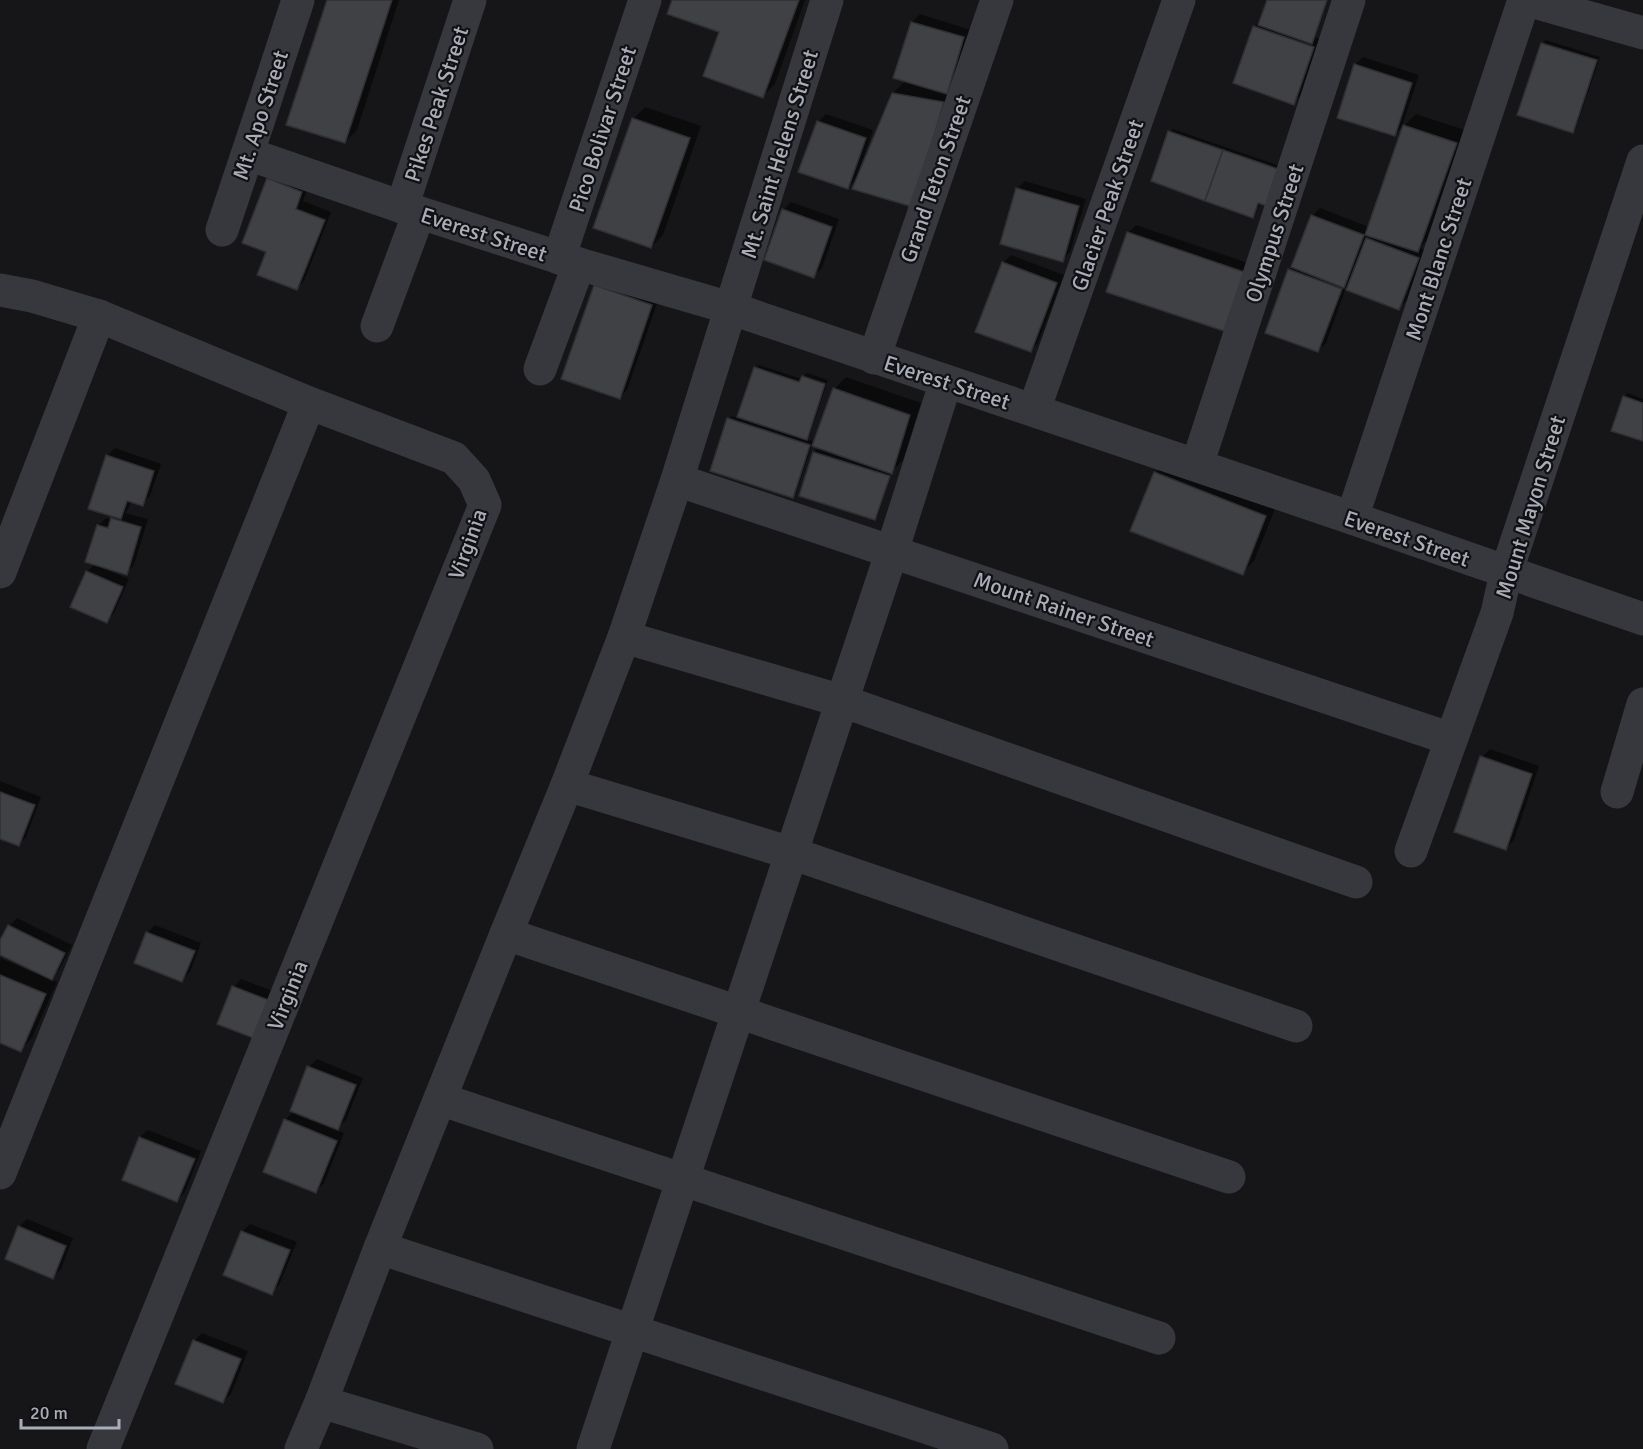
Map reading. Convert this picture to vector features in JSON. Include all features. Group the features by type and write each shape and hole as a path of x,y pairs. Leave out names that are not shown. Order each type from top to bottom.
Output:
{"street":[{"name":"Mt. Apo Street","path":"222,230 298,0"},
{"name":"Pikes Peak Street","path":"377,326 470,0"},
{"name":"Pico Bolivar Street","path":"540,369 645,0"},
{"name":"Mt. Saint Helens Street","path":"301,1449 624,637 677,480 827,0"},
{"name":"Grand Teton Street","path":"873,358 997,0"},
{"name":"Glacier Peak Street","path":"1034,410 1179,0"},
{"name":"Olympus Street","path":"1197,465 1349,0"},
{"path":"1526,0 1643,33"},
{"name":"Mont Blanc Street","path":"1352,518 1526,0"},
{"name":"Everest Street","path":"248,154 410,210 569,261 730,308 873,358 1197,465 1643,619"},
{"name":"Mount Mayon Street","path":"1411,851 1497,613 1506,573 1643,161"},
{"name":"Virginia","path":"0,290 32,296 99,316 309,403 454,458 474,480 485,505 103,1449"},
{"path":"0,572 99,316"},
{"path":"593,1449 892,551 946,381"},
{"path":"0,1173 309,403"},
{"name":"Mount Rainer Street","path":"677,480 1450,739"},
{"path":"624,637 842,701 1356,882"},
{"path":"1617,792 1643,704"},
{"path":"567,785 791,853 1296,1026"},
{"path":"506,934 1229,1177"},
{"path":"440,1099 1159,1338"},
{"path":"380,1248 992,1449"},
{"path":"321,1402 477,1449"}],"building":[{"path":"327,0 392,0 345,143 286,125"},
{"path":"672,0 799,0 763,98 703,76 719,32 667,14"},
{"path":"1267,0 1327,0 1312,44 1258,25"},
{"path":"911,22 964,37 947,94 893,78"},
{"path":"1253,26 1314,47 1294,105 1233,83"},
{"path":"1541,43 1597,60 1573,133 1517,115"},
{"path":"1354,64 1412,83 1395,136 1337,118"},
{"path":"892,93 944,102 913,207 852,189"},
{"path":"632,118 690,138 651,248 593,228"},
{"path":"817,121 866,138 848,189 798,172"},
{"path":"1403,125 1457,143 1418,252 1365,235"},
{"path":"1168,131 1223,150 1205,201 1151,181"},
{"path":"1223,150 1281,170 1268,206 1258,203 1253,218 1205,201"},
{"path":"267,178 302,192 296,209 325,220 297,290 257,275 266,252 242,243"},
{"path":"1016,188 1079,206 1063,262 1000,244"},
{"path":"782,209 832,227 814,278 764,260"},
{"path":"1311,215 1364,235 1344,288 1291,267"},
{"path":"1127,232 1244,272 1224,331 1106,292"},
{"path":"1366,238 1419,258 1399,310 1346,290"},
{"path":"1002,262 1057,283 1031,352 975,332"},
{"path":"1288,269 1342,289 1318,352 1265,333"},
{"path":"594,285 652,305 620,399 561,379"},
{"path":"754,367 799,382 802,376 825,384 807,440 737,417"},
{"path":"833,388 910,415 892,474 812,446"},
{"path":"1623,396 1643,403 1643,441 1611,431"},
{"path":"727,418 810,445 793,498 710,471"},
{"path":"813,452 890,476 875,520 799,496"},
{"path":"106,455 154,471 143,506 127,501 121,519 88,509"},
{"path":"1154,472 1266,516 1243,575 1130,531"},
{"path":"111,518 141,527 127,575 85,562 97,525 108,528"},
{"path":"86,571 123,587 107,623 70,607"},
{"path":"1480,756 1532,774 1506,850 1454,832"},
{"path":"0,792 35,805 19,846 0,839"},
{"path":"8,925 65,953 52,980 0,955 0,940"},
{"path":"146,932 195,951 182,982 134,963"},
{"path":"0,975 46,994 21,1052 0,1043"},
{"path":"232,986 271,1001 256,1039 217,1024"},
{"path":"307,1066 356,1085 338,1130 290,1111"},
{"path":"284,1119 337,1141 316,1193 263,1172"},
{"path":"139,1137 195,1159 177,1202 122,1180"},
{"path":"18,1226 66,1246 53,1279 5,1259"},
{"path":"241,1231 290,1250 272,1295 223,1275"},
{"path":"193,1340 241,1359 223,1403 175,1384"}]}
